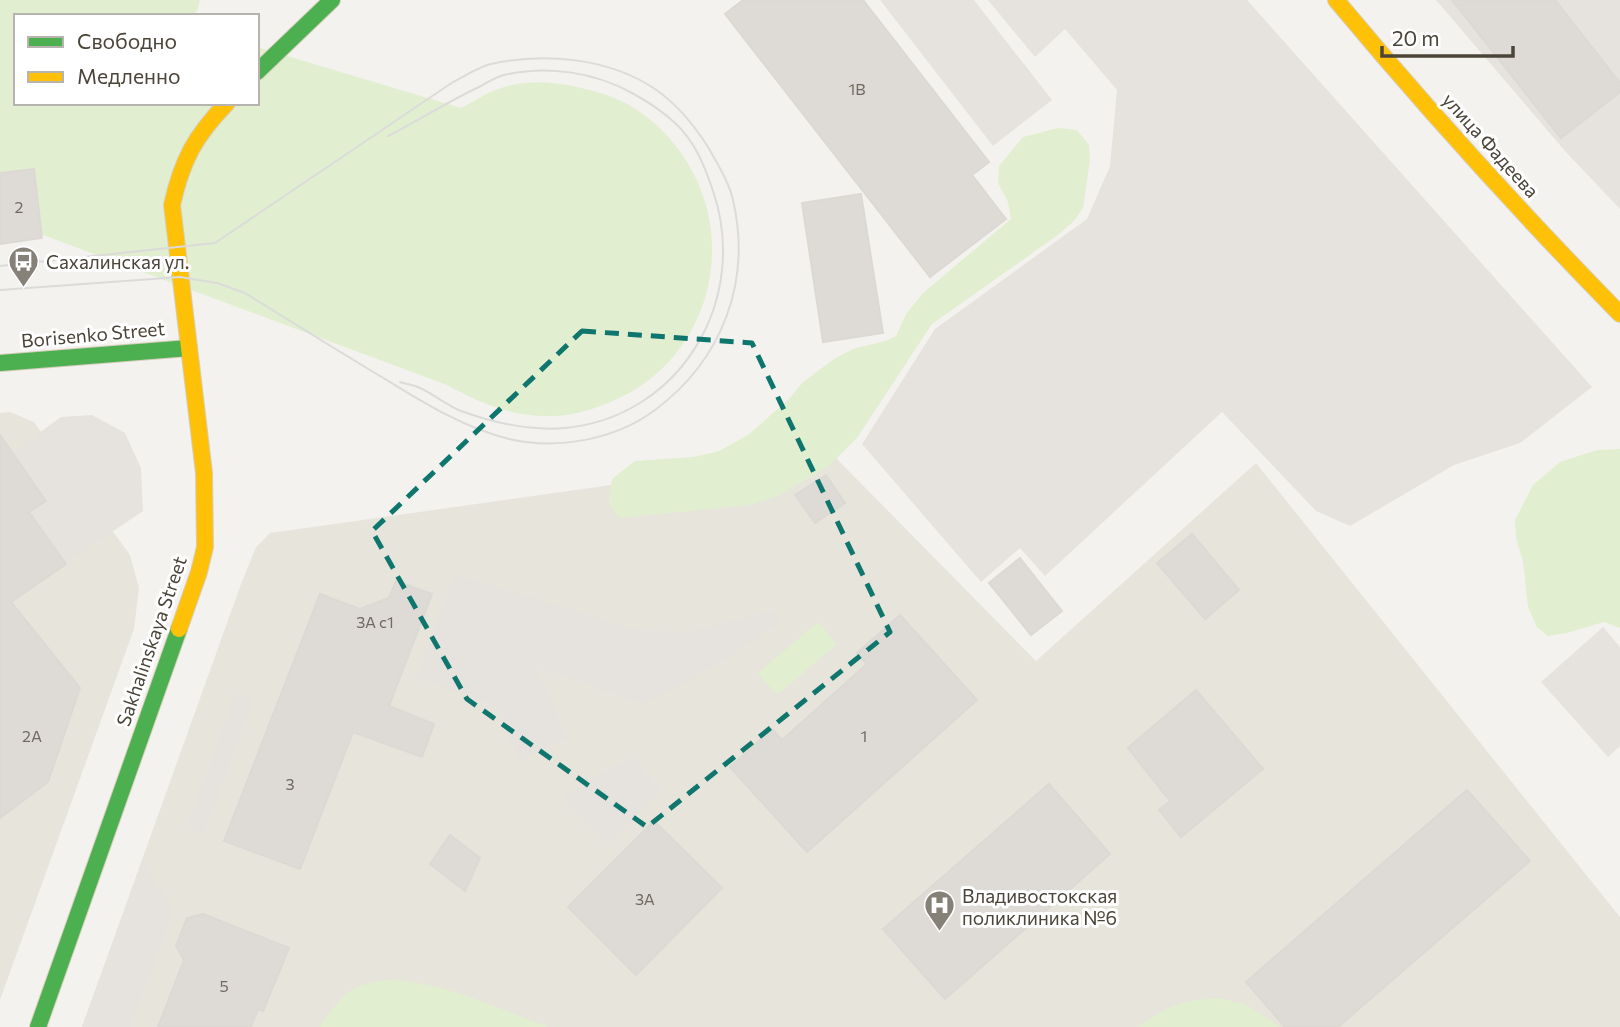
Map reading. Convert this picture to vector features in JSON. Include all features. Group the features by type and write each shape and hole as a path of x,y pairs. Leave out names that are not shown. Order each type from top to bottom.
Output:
{"main road":[{"path":"259,70 332,0"},
{"name":"улица Фадеева","path":"1336,0 1396,72 1620,314"},
{"name":"Sakhalinskaya Street","path":"37,1027 199,572 205,547 204,473 172,205 179,169 198,133 225,105"},
{"name":"Borisenko Street","path":"0,363 189,348"}],"highlighted area":[{"path":"582,331 752,343 890,632 647,827 467,699 372,531"}],"shaded area":[{"path":"880,0 974,0 1052,100 993,146"},
{"path":"988,0 1247,0 1592,387 1520,443 1454,465 1350,526 1316,511 1222,412 1045,576 1020,548 981,582 862,444 935,329 1087,219 1110,166 1117,90 1065,29 1035,57"},
{"path":"1436,0 1620,0 1620,209 1565,151"},
{"path":"10,412 34,422 130,555 139,588 134,629 0,1000 0,413"},
{"path":"92,415 125,433 141,468 143,511 66,563 31,512 48,500 13,452 61,417"},
{"path":"832,454 1036,661 1256,463 1620,917 1620,1027 82,1027 241,584 256,547 270,533"},
{"path":"455,574 636,630 692,632 771,610 780,623 711,668 643,704 537,667 567,738 519,761 496,706 416,677"},
{"path":"1603,627 1620,647 1620,746 1608,757 1541,682"},
{"path":"236,692 254,698 204,833 187,827"},
{"path":"631,757 662,789 608,845 561,798"},
{"path":"142,861 174,910 130,1027 82,1027"}],"green space":[{"path":"0,0 200,0 194,14 14,14 14,105 259,105 259,48 461,108 484,95 511,85 536,82 572,86 622,101 655,123 673,142 700,187 710,223 712,260 706,296 692,330 671,360 643,385 588,410 566,415 537,416 484,403 447,385 0,219"},
{"path":"1058,128 1077,130 1089,145 1090,160 1083,208 1074,221 1058,235 932,324 857,438 829,466 778,496 750,505 620,518 615,513 609,500 612,479 635,461 694,457 719,451 748,435 789,399 803,382 834,359 853,349 896,336 906,314 923,293 1011,219 1008,202 998,183 999,166 1023,137"},
{"path":"1620,449 1620,628 1604,622 1548,636 1537,627 1528,607 1515,520 1533,485 1560,462 1597,450"},
{"path":"818,622 837,644 777,695 758,673"},
{"path":"391,980 451,991 548,1027 320,1027 349,992 366,984"},
{"path":"1218,998 1245,1004 1279,1027 1138,1027 1175,1005"}],"building":[{"path":"743,0 863,0 989,162 972,175 1006,219 930,277 725,14"},
{"path":"1452,0 1555,0 1620,83 1620,92 1561,138"},
{"path":"34,169 42,238 0,244 0,173"},
{"path":"861,194 883,333 823,342 802,203"},
{"path":"0,435 46,501 29,512 66,564 11,602 80,688 48,782 0,818"},
{"path":"826,475 845,503 815,523 795,495"},
{"path":"1192,534 1239,590 1205,619 1157,563"},
{"path":"1020,558 1062,611 1031,635 989,583"},
{"path":"396,581 432,594 389,706 434,724 422,757 353,732 300,869 224,841 320,594 360,609 389,598"},
{"path":"900,615 977,700 807,852 730,767 772,729 782,740 867,664 857,653"},
{"path":"1196,690 1263,769 1181,837 1159,810 1170,801 1128,748"},
{"path":"1049,784 1110,854 945,999 883,929"},
{"path":"1467,790 1530,861 1338,1027 1285,1027 1246,982"},
{"path":"654,821 722,888 636,975 568,907"},
{"path":"450,835 480,858 465,891 430,864"},
{"path":"203,914 289,948 263,1011 258,1009 251,1027 158,1027 184,960 176,946 187,918"}],"tram line":[{"path":"0,266 215,243 453,82 486,65 533,58 597,64 637,79 663,95 691,123 719,166 731,193 738,231 734,289 726,317 698,368 678,390 639,420 604,435 566,443 527,442 474,428 411,395 245,293 217,283 180,277 0,290"},
{"path":"388,136 504,75 537,71 586,75 632,93 654,106 682,130 698,155 710,182 722,232 722,272 713,311 696,346 673,377 642,402 606,419 565,428 512,425 461,411 420,388 400,382"}],"traffic: fast":[{"path":"259,70 332,0"},
{"path":"0,363 189,348"},
{"path":"38,1027 179,629"}],"traffic: slow":[{"path":"1336,0 1475,160 1620,314"},
{"path":"179,629 205,547 204,473 172,205 180,175 191,150 225,105"}],"place":[{"name":"Сахалинская ул.","path":"23,288"},
{"name":"Владивостокская поликлиника №6","path":"939,933"}]}
